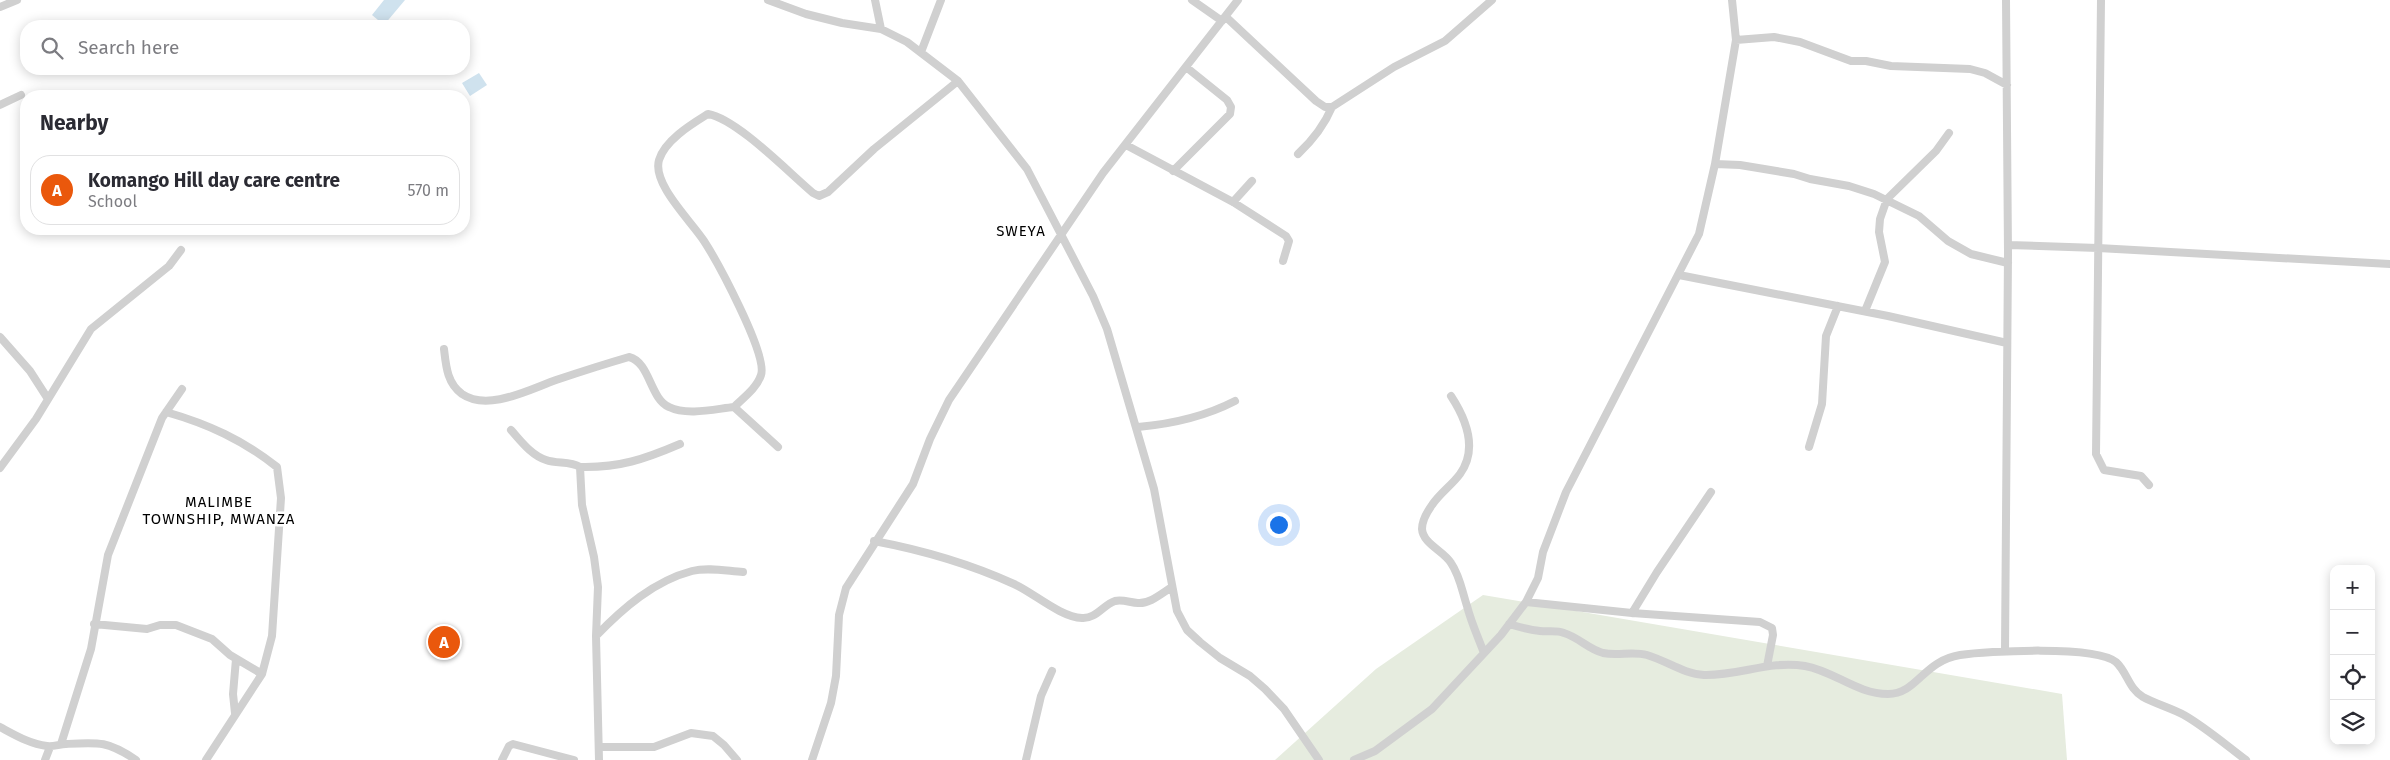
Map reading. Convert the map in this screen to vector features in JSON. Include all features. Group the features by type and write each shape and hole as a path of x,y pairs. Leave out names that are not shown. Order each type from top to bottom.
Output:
{"street":[{"path":"0,7 17,0"},
{"path":"768,0 833,21 881,29 921,52 958,81 1027,169 1107,329 1128,403 1138,428 1154,489 1177,611 1187,630 1220,658 1250,676 1265,689 1284,709 1319,760"},
{"path":"875,0 881,29"},
{"path":"921,52 942,0"},
{"path":"1192,0 1224,19 1325,107 1332,107 1394,67 1446,41 1492,0"},
{"path":"812,760 831,702 836,676 839,615 846,588 913,484 930,439 949,400 1102,173 1126,145 1238,0"},
{"path":"1354,760 1375,751 1432,709 1484,652 1492,647 1526,602 1538,578 1543,552 1566,492 1605,420 1648,331 1680,275 1699,234 1715,164 1736,40 1732,0"},
{"path":"2005,651 2008,263 2006,0"},
{"path":"2101,0 2096,454 2104,470 2141,476 2149,485"},
{"path":"1736,40 1774,38 1800,42 1851,61 1866,61 1891,66 1970,69 1985,73 2007,85"},
{"path":"1173,172 1230,114 1231,107 1227,100 1186,67"},
{"path":"444,349 446,371 452,385 462,394 475,400 505,398 523,394 543,385 629,357 638,361 660,400 667,407 678,410 734,407 756,384 763,366 750,329 706,244 668,193 658,174 659,161 663,150 690,125 708,114 718,116 738,129 812,193 819,196 828,192 879,144 958,81"},
{"path":"0,105 20,96"},
{"path":"1298,154 1326,122 1332,107"},
{"path":"1865,311 1885,262 1879,232 1880,219 1887,199 1936,151 1949,133"},
{"path":"1126,145 1173,172 1233,202 1286,236 1289,241 1282,261"},
{"path":"1715,164 1740,165 1849,186 1887,199 1919,216 1948,241 1970,254 2008,263"},
{"path":"1233,202 1252,181"},
{"path":"2008,245 2390,264"},
{"path":"0,468 48,399 91,329 169,266 181,250"},
{"path":"1680,275 1865,311 2007,343"},
{"path":"1809,447 1822,404 1826,336 1838,306"},
{"path":"0,337 30,371 48,399"},
{"path":"61,744 91,649 108,555 166,412 182,389"},
{"path":"1451,396 1466,426 1470,441 1468,451 1460,475 1437,497 1428,510 1422,523 1422,532 1427,540 1446,555 1457,574 1484,652"},
{"path":"1138,428 1173,423 1215,412 1235,401"},
{"path":"734,407 778,447"},
{"path":"166,412 199,421 228,433 278,467 281,498 280,541 272,636 262,674 235,712 206,760"},
{"path":"511,430 529,450 546,460 580,467 607,468 642,461 680,444"},
{"path":"580,467 582,505 594,557 598,587 596,636 599,760"},
{"path":"1632,613 1711,492"},
{"path":"874,542 932,554 991,575 1015,584 1067,614 1082,618 1091,617 1115,601 1139,604 1151,600 1172,587"},
{"path":"596,636 637,598 664,582 692,571 705,569 743,572"},
{"path":"1526,602 1768,624 1772,628 1773,635 1767,666"},
{"path":"94,624 147,629 160,625 176,625 212,639 236,659 262,674"},
{"path":"1509,624 1528,630 1563,632 1594,650 1607,653 1635,652 1691,673 1705,675 1788,664 1825,671 1859,689 1875,693 1901,693 1910,687 1920,675 1944,658 2005,651 2086,654 2116,662 2134,690 2142,696 2187,717 2246,760"},
{"path":"235,712 233,694 236,659"},
{"path":"1026,760 1040,696 1052,671"},
{"path":"0,727 37,744 50,747 61,744 100,742 117,747 136,760"},
{"path":"600,747 654,747 691,733 713,736 724,745 736,760"},
{"path":"502,760 509,746 513,744 574,760"},
{"path":"45,760 50,747"}],"shaded area":[{"path":"1483,595 2062,694 2067,760 1275,760 1376,669"}],"water":[{"path":"384,0 405,0 388,20 378,20 372,15"},
{"path":"479,73 487,85 470,96 470,90 466,90 462,83"}],"place":[{"name":"Komango Hill day care centre","path":"444,642"}],"district":[{"name":"SWEYA","path":"1021,231"},
{"name":"MALIMBE TOWNSHIP, MWANZA","path":"219,510"}]}
